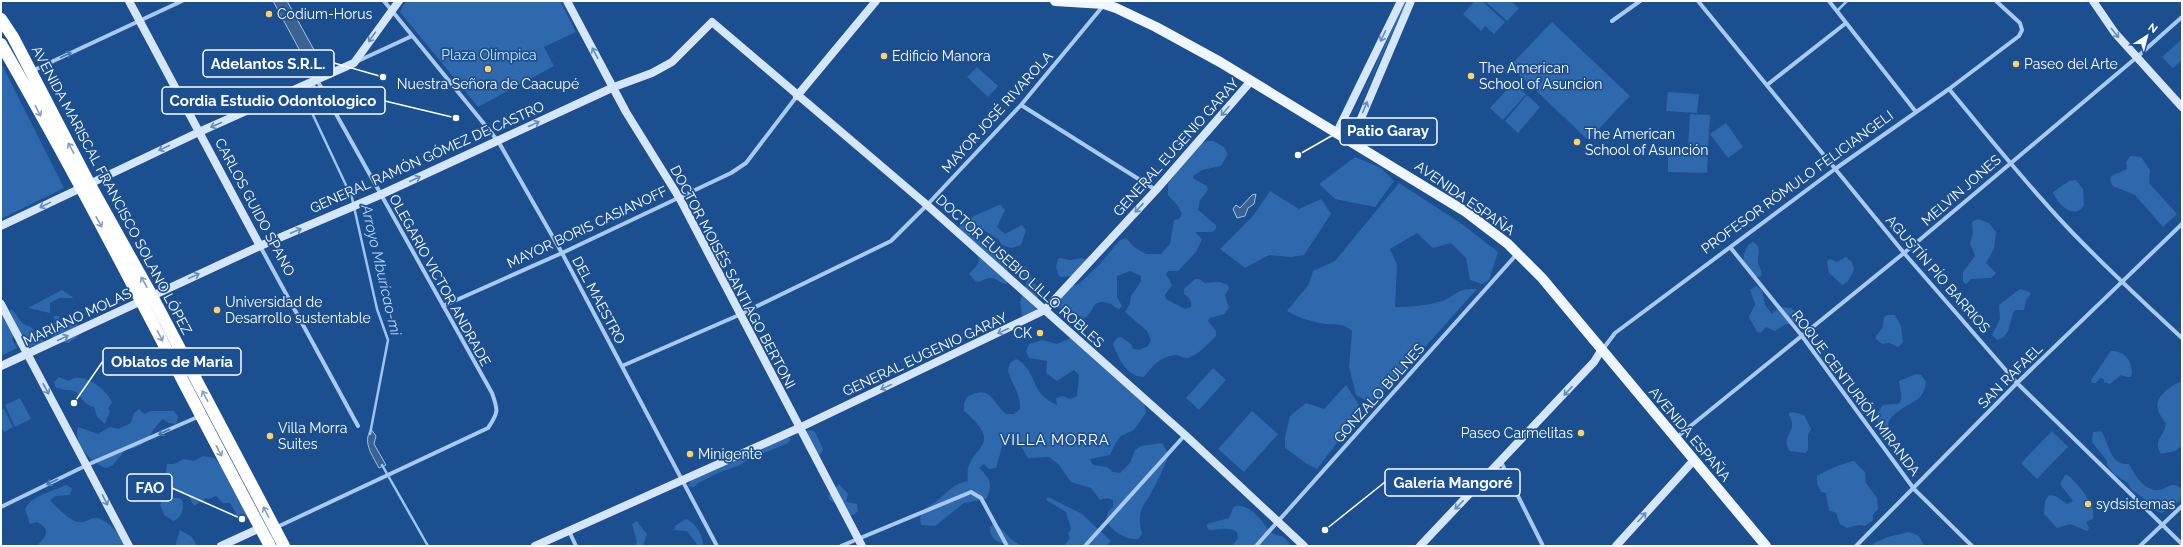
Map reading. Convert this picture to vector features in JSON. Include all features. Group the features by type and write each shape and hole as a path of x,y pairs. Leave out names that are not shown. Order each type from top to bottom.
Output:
{"highway":[{"path":"1,10 13,37"},
{"name":"AVENIDA MARISCAL FRANCISCO SOLANO LÓPEZ","path":"1,19 13,37 31,72 85,185"},
{"name":"AVENIDA MARISCAL FRANCISCO SOLANO LÓPEZ","path":"1,44 85,185 284,546"},
{"name":"AVENIDA MARISCAL FRANCISCO SOLANO LÓPEZ","path":"147,298 200,416 270,546"}],"main road":[{"name":"AVENIDA ESPAÑA","path":"1055,1 1104,4 1156,27 1251,81 1454,205 1518,253 1542,278 1766,546"}],"street":[{"name":"CARLOS GUIDO SPANO","path":"129,1 358,426"},
{"path":"31,72 182,1"},
{"name":"DEL MAESTRO","path":"384,1 498,140 562,253 717,546"},
{"path":"354,63 399,1"},
{"name":"DOCTOR MOISÉS SANTIAGO BERTONI","path":"568,1 626,112 680,199 739,315 860,542"},
{"name":"MAYOR BORIS CASIANOFF","path":"443,306 680,199 731,173 746,163 797,96 876,1"},
{"path":"1336,134 1401,1"},
{"path":"1350,142 1411,1"},
{"path":"1612,21 1640,1"},
{"name":"AGUSTÍN PÍO BARRIOS","path":"1698,1 1904,253 2017,383 2182,544"},
{"path":"1829,1 1916,112"},
{"name":"PROFESOR RÓMULO FELICIANGELI","path":"1420,546 1594,362 1612,335 1835,169 1950,89 2019,36 2022,30 2020,23 1996,1"},
{"path":"2093,1 2115,33 2182,107"},
{"name":"MAYOR JOSÉ RIVAROLA","path":"622,366 739,315 891,241 1021,105 1104,4"},
{"name":"MELVIN JONES","path":"1676,438 1904,253 2137,57 2182,16"},
{"name":"GENERAL RAMÓN GÓMEZ DE CASTRO","path":"147,298 260,246 380,195 614,87 652,73 672,62 712,22"},
{"name":"DOCTOR EUSEBIO LILLO ROBLES","path":"712,22 797,96 927,205 1185,436 1304,546"},
{"path":"1767,85 1846,22"},
{"path":"1,226 199,132 316,81 412,36"},
{"name":"OLEGARIO VICTOR ANDRADE","path":"274,528 488,428 495,419 498,409 492,393 316,81"},
{"name":"GENERAL EUGENIO GARAY","path":"535,546 799,428 1045,310 1156,190 1251,81"},
{"path":"1950,89 2010,163 2068,228 2122,283 2182,338"},
{"path":"1021,105 1156,190"},
{"name":"SAN RAFAEL","path":"1856,546 1914,489 2017,383 2182,224"},
{"name":"ROQUE CENTURIÓN MIRANDA","path":"1730,247 1802,336 1914,489 1972,546"},
{"name":"GONZALO BULNES","path":"1256,546 1518,253"},
{"name":"MARIANO MOLAS","path":"1,366 147,298"},
{"path":"1,304 88,465 128,546"},
{"path":"1,507 88,465 200,416"},
{"path":"1085,546 1185,436"},
{"path":"1616,546 1694,460"},
{"path":"1501,462 1543,546"},
{"path":"841,546 860,542 966,493 974,493 981,498 1007,546"},
{"path":"2140,546 2182,506"},
{"path":"221,546 260,528"},
{"path":"569,531 576,546"}],"green space":[{"name":"Plaza Olímpica","path":"406,1 560,1 576,32 544,47 554,66 478,107 400,12"},
{"path":"1404,1 1407,1 1351,123"},
{"path":"1475,1 1482,1 1505,22 1494,34 1485,26 1481,31 1463,14"},
{"path":"1485,1 1511,1 1519,8 1507,21"},
{"path":"1552,22 1630,96 1588,140 1510,66"},
{"path":"2182,39 2182,60 2173,68 2162,57"},
{"path":"1,63 64,188 1,219"},
{"path":"977,67 998,86 988,97 967,77"},
{"path":"1513,83 1526,94 1503,120 1490,108"},
{"path":"1668,92 1699,94 1697,113 1666,111"},
{"path":"1527,95 1540,107 1518,133 1505,121"},
{"path":"1690,114 1710,115 1708,149 1688,148"},
{"path":"1726,123 1743,147 1728,158 1710,134"},
{"path":"1207,141 1213,141 1224,147 1228,154 1221,166 1202,170 1193,176 1194,179 1207,186 1208,190 1200,200 1198,210 1216,225 1216,229 1212,232 1195,232 1202,239 1196,252 1178,271 1168,271 1166,274 1172,285 1165,295 1166,299 1185,309 1191,307 1191,303 1190,299 1184,294 1184,289 1195,279 1199,279 1205,283 1219,282 1228,285 1229,288 1225,295 1229,308 1224,314 1210,318 1208,321 1216,331 1216,336 1200,351 1188,358 1175,355 1165,358 1154,365 1144,377 1138,376 1133,374 1124,366 1113,344 1117,338 1121,337 1131,344 1133,349 1139,350 1148,346 1151,340 1147,331 1125,312 1130,304 1131,296 1141,281 1141,276 1130,271 1117,276 1117,297 1122,306 1119,309 1111,304 1099,302 1094,306 1088,316 1084,318 1050,304 1061,290 1063,284 1076,285 1080,283 1100,264 1119,241 1126,238 1134,247 1146,254 1161,254 1170,244 1174,220 1180,218 1182,214 1178,206 1168,195 1168,184 1180,167 1200,144"},
{"path":"1668,149 1708,151 1707,173 1668,172"},
{"path":"2130,156 2141,157 2150,170 2149,183 2177,214 2163,227 2135,195 2113,186 2111,182 2110,179 2114,174 2127,169 2126,162"},
{"path":"1355,157 1381,168 1394,181 1375,207 1335,199 1319,184"},
{"path":"2076,180 2083,189 2084,205 2080,210 2071,211 2062,206 2053,192 2069,181"},
{"path":"1399,183 1462,224 1498,252 1489,280 1482,284 1470,280 1466,258 1451,243 1433,248 1417,233 1390,249 1397,265 1395,307 1417,306 1434,303 1445,300 1459,291 1477,289 1416,357 1371,403 1356,395 1349,367 1352,331 1343,326 1311,321 1287,311 1309,284 1313,271 1335,261"},
{"path":"1270,191 1299,209 1321,199 1331,214 1304,255 1291,257 1269,255 1245,268 1220,249 1253,216"},
{"path":"1001,205 1005,210 997,227 1005,234 1022,225 1026,230 1021,245 1011,248 1002,245 998,239 982,229 973,231 972,234 1004,263 1008,277 1006,284 992,278 976,282 969,274 978,264 979,259 959,227 965,220"},
{"path":"1978,219 1989,223 1996,232 1994,249 1986,263 1996,273 1991,278 1971,279 1966,284 1963,282 1963,272 1975,256 1970,243 1973,233 1972,222"},
{"path":"1753,242 1759,248 1758,263 1762,274 1760,277 1756,277 1745,266 1743,260 1747,247"},
{"path":"1846,257 1852,262 1854,270 1848,281 1842,285 1829,273 1827,261 1830,259 1837,262"},
{"path":"1082,258 1088,260 1089,267 1083,275 1062,277 1059,276 1056,267 1058,259 1070,260"},
{"path":"1024,266 1030,270 1031,277 1037,288 1039,303 1035,312 1022,316 1020,302 1027,281 1020,268"},
{"path":"1756,286 1762,290 1765,305 1772,314 1779,307 1791,308 1803,317 1803,320 1784,325 1775,331 1766,327 1761,333 1757,332 1749,317 1755,304 1750,290"},
{"path":"2020,289 2030,292 2030,295 2026,300 2024,310 2015,310 2008,331 2004,337 1997,340 1992,335 2000,319 1999,305"},
{"path":"62,290 74,298 59,298 50,303 50,313 28,308"},
{"path":"1,299 15,334 12,339 17,348 1,356"},
{"path":"12,309 23,324 31,327 39,338 48,344 46,351 33,345 23,352 16,344 18,331 10,311"},
{"path":"1887,315 1895,315 1901,326 1903,342 1898,347 1889,343 1882,344 1876,339 1876,336 1883,327 1884,317"},
{"path":"53,316 59,316 61,328 76,324 82,328 82,333 69,343 53,341 52,335 45,327 55,330 58,328 54,324 55,320"},
{"path":"1071,338 1143,398 1146,413 1134,430 1121,436 1116,442 1110,455 1090,459 1093,465 1107,467 1113,472 1120,473 1130,463 1135,450 1141,446 1162,443 1169,455 1141,512 1140,521 1142,534 1138,539 1125,537 1112,529 1108,524 1108,512 1113,507 1113,500 1107,498 1100,500 1091,488 1071,482 1059,465 1049,457 1028,458 1018,441 1011,438 1004,440 996,468 989,469 984,464 979,468 990,482 990,490 986,499 964,503 935,526 921,525 920,518 926,509 956,485 968,481 968,469 971,460 984,441 983,433 977,424 964,411 964,404 967,397 975,393 986,393 1006,414 1014,414 1020,409 1020,403 1008,370 1010,363 1016,359 1025,366 1041,394 1048,400 1057,405 1056,398 1063,396 1070,399 1077,396 1079,375 1074,370 1057,381 1046,373 1047,361 1029,358 1026,351 1029,344 1042,340 1057,344"},
{"path":"2111,351 2116,351 2125,355 2132,367 2131,377 2121,375 2110,384 2104,382 2104,379 2100,378 2096,383 2092,383 2091,380"},
{"path":"1213,368 1226,380 1199,410 1186,398"},
{"path":"1916,374 1921,375 1926,382 1924,390 1920,397 1891,418 1888,427 1894,440 1890,442 1878,429 1877,414 1883,405 1899,403 1901,401 1899,381"},
{"path":"59,377 69,381 74,378 87,380 94,383 106,393 112,403 108,408 110,411 105,424 97,417 94,407 85,403 78,394 71,390 56,388 54,382"},
{"path":"2182,381 2182,446 2175,451 2161,454 2158,442 2166,424 2157,405 2164,392"},
{"path":"1346,385 1362,410 1317,469 1307,464 1285,448 1285,437 1290,416 1306,403 1324,409"},
{"path":"20,398 31,419 15,427 5,405"},
{"path":"4,409 13,427 4,432 1,427 1,410"},
{"path":"139,409 144,414 151,411 174,411 178,417 176,424 169,423 163,419 144,443 133,448 126,449 113,465 106,468 95,462 84,452 78,440 78,427 98,434 110,427 118,429 131,423 134,413"},
{"path":"1252,411 1278,434 1244,472 1218,449"},
{"path":"1792,412 1804,415 1811,429 1808,435 1808,450 1805,453 1790,451 1787,444 1787,438 1792,424 1789,413"},
{"path":"806,431 814,431 822,446 823,450 819,456 812,456 805,448"},
{"path":"2052,431 2068,447 2037,479 2021,463"},
{"path":"2101,431 2114,458 2123,464 2129,464 2142,483 2147,487 2157,490 2176,485 2182,489 2180,501 2162,513 2152,509 2143,498 2131,489 2128,483 2114,474 2107,465 2107,461 2092,442 2093,432"},
{"path":"787,437 791,439 788,443 749,459 740,465 718,473 698,483 694,487 688,486 697,476 709,470 736,461 752,452"},
{"path":"203,456 214,458 219,463 222,462 249,518 246,519 238,517 230,503 223,503 216,496 209,499 206,498 194,506 187,493 174,490 165,478 167,464 174,464 184,459 194,461"},
{"path":"1854,461 1865,472 1866,483 1877,498 1878,509 1873,515 1873,520 1865,526 1859,525 1847,528 1840,524 1836,513 1829,510 1826,493 1821,492 1817,483 1817,476 1835,467"},
{"path":"2065,475 2068,475 2081,489 2092,507 2093,519 2086,522 2089,528 2087,531 2070,524 2057,528 2044,514 2045,501 2049,495 2056,496 2067,504 2073,501 2060,484"},
{"path":"839,484 848,494 846,502 857,504 858,511 854,515 851,515 829,499 828,496"},
{"path":"66,485 72,488 70,495 56,496 50,500 67,516 75,521 83,522 94,518 104,521 117,532 126,546 37,546 45,536 46,531 42,525 37,522 30,524 25,509 32,500 37,497"},
{"path":"164,495 182,500 182,513 176,520 173,521 164,515 160,505"},
{"path":"1048,497 1082,514 1111,541 1106,546 1064,546 1070,538 1068,534 1071,529 1066,512 1046,500"},
{"path":"1236,506 1242,506 1252,511 1271,532 1285,538 1291,546 1232,546 1238,538 1237,532 1231,529 1209,530 1207,524 1229,518 1233,508"},
{"path":"686,519 693,523 698,530 702,538 703,546 698,546 687,531 674,530 675,526"},
{"path":"637,521 647,534 643,546 634,546 637,542 632,524"},
{"path":"993,524 1015,542 1025,546 1013,546 997,541 993,538 991,533 990,527"},
{"path":"180,530 192,537 197,546 175,546"},
{"path":"1909,532 1919,536 1924,546 1873,546 1874,543 1888,537"}],"shaded area":[{"path":"273,1 287,1 324,68 312,73"},
{"path":"1256,194 1254,204 1248,208 1245,216 1237,218 1233,209 1236,205 1240,208 1252,195"},
{"path":"371,429 376,436 374,444 386,465 379,468 369,449 368,439"}],"waterway":[{"path":"1837,11 1847,1"},
{"name":"Arroyo Mburicao-mi","path":"314,83 315,94 313,115 352,198 377,309 388,340 370,434"},
{"name":"Arroyo Mburicao-mi","path":"382,465 428,546"}],"place":[{"name":"Codium-Horus","path":"269,14"},
{"name":"Edificio Manora","path":"884,56"},
{"name":"Paseo del Arte","path":"2016,64"},
{"name":"Nuestra Señora de Caacupé","path":"488,69"},
{"name":"The American School of Asuncion","path":"1471,76"},
{"name":"Adelantos S.R.L.","path":"383,77"},
{"name":"Cordia Estudio Odontologico","path":"456,118"},
{"name":"The American School of Asunción","path":"1577,142"},
{"name":"Patio Garay","path":"1298,155"},
{"name":"Universidad de Desarrollo sustentable","path":"217,310"},
{"name":"CK","path":"1040,333"},
{"name":"Oblatos de María","path":"74,403"},
{"name":"Paseo Carmelitas","path":"1581,433"},
{"name":"Villa Morra Suites","path":"270,436"},
{"name":"Minigente","path":"690,454"},
{"name":"sydsistemas","path":"2088,504"},
{"name":"FAO","path":"242,519"},
{"name":"Galería Mangoré","path":"1325,530"}],"district":[{"name":"VILLA MORRA","path":"1055,440"}]}
